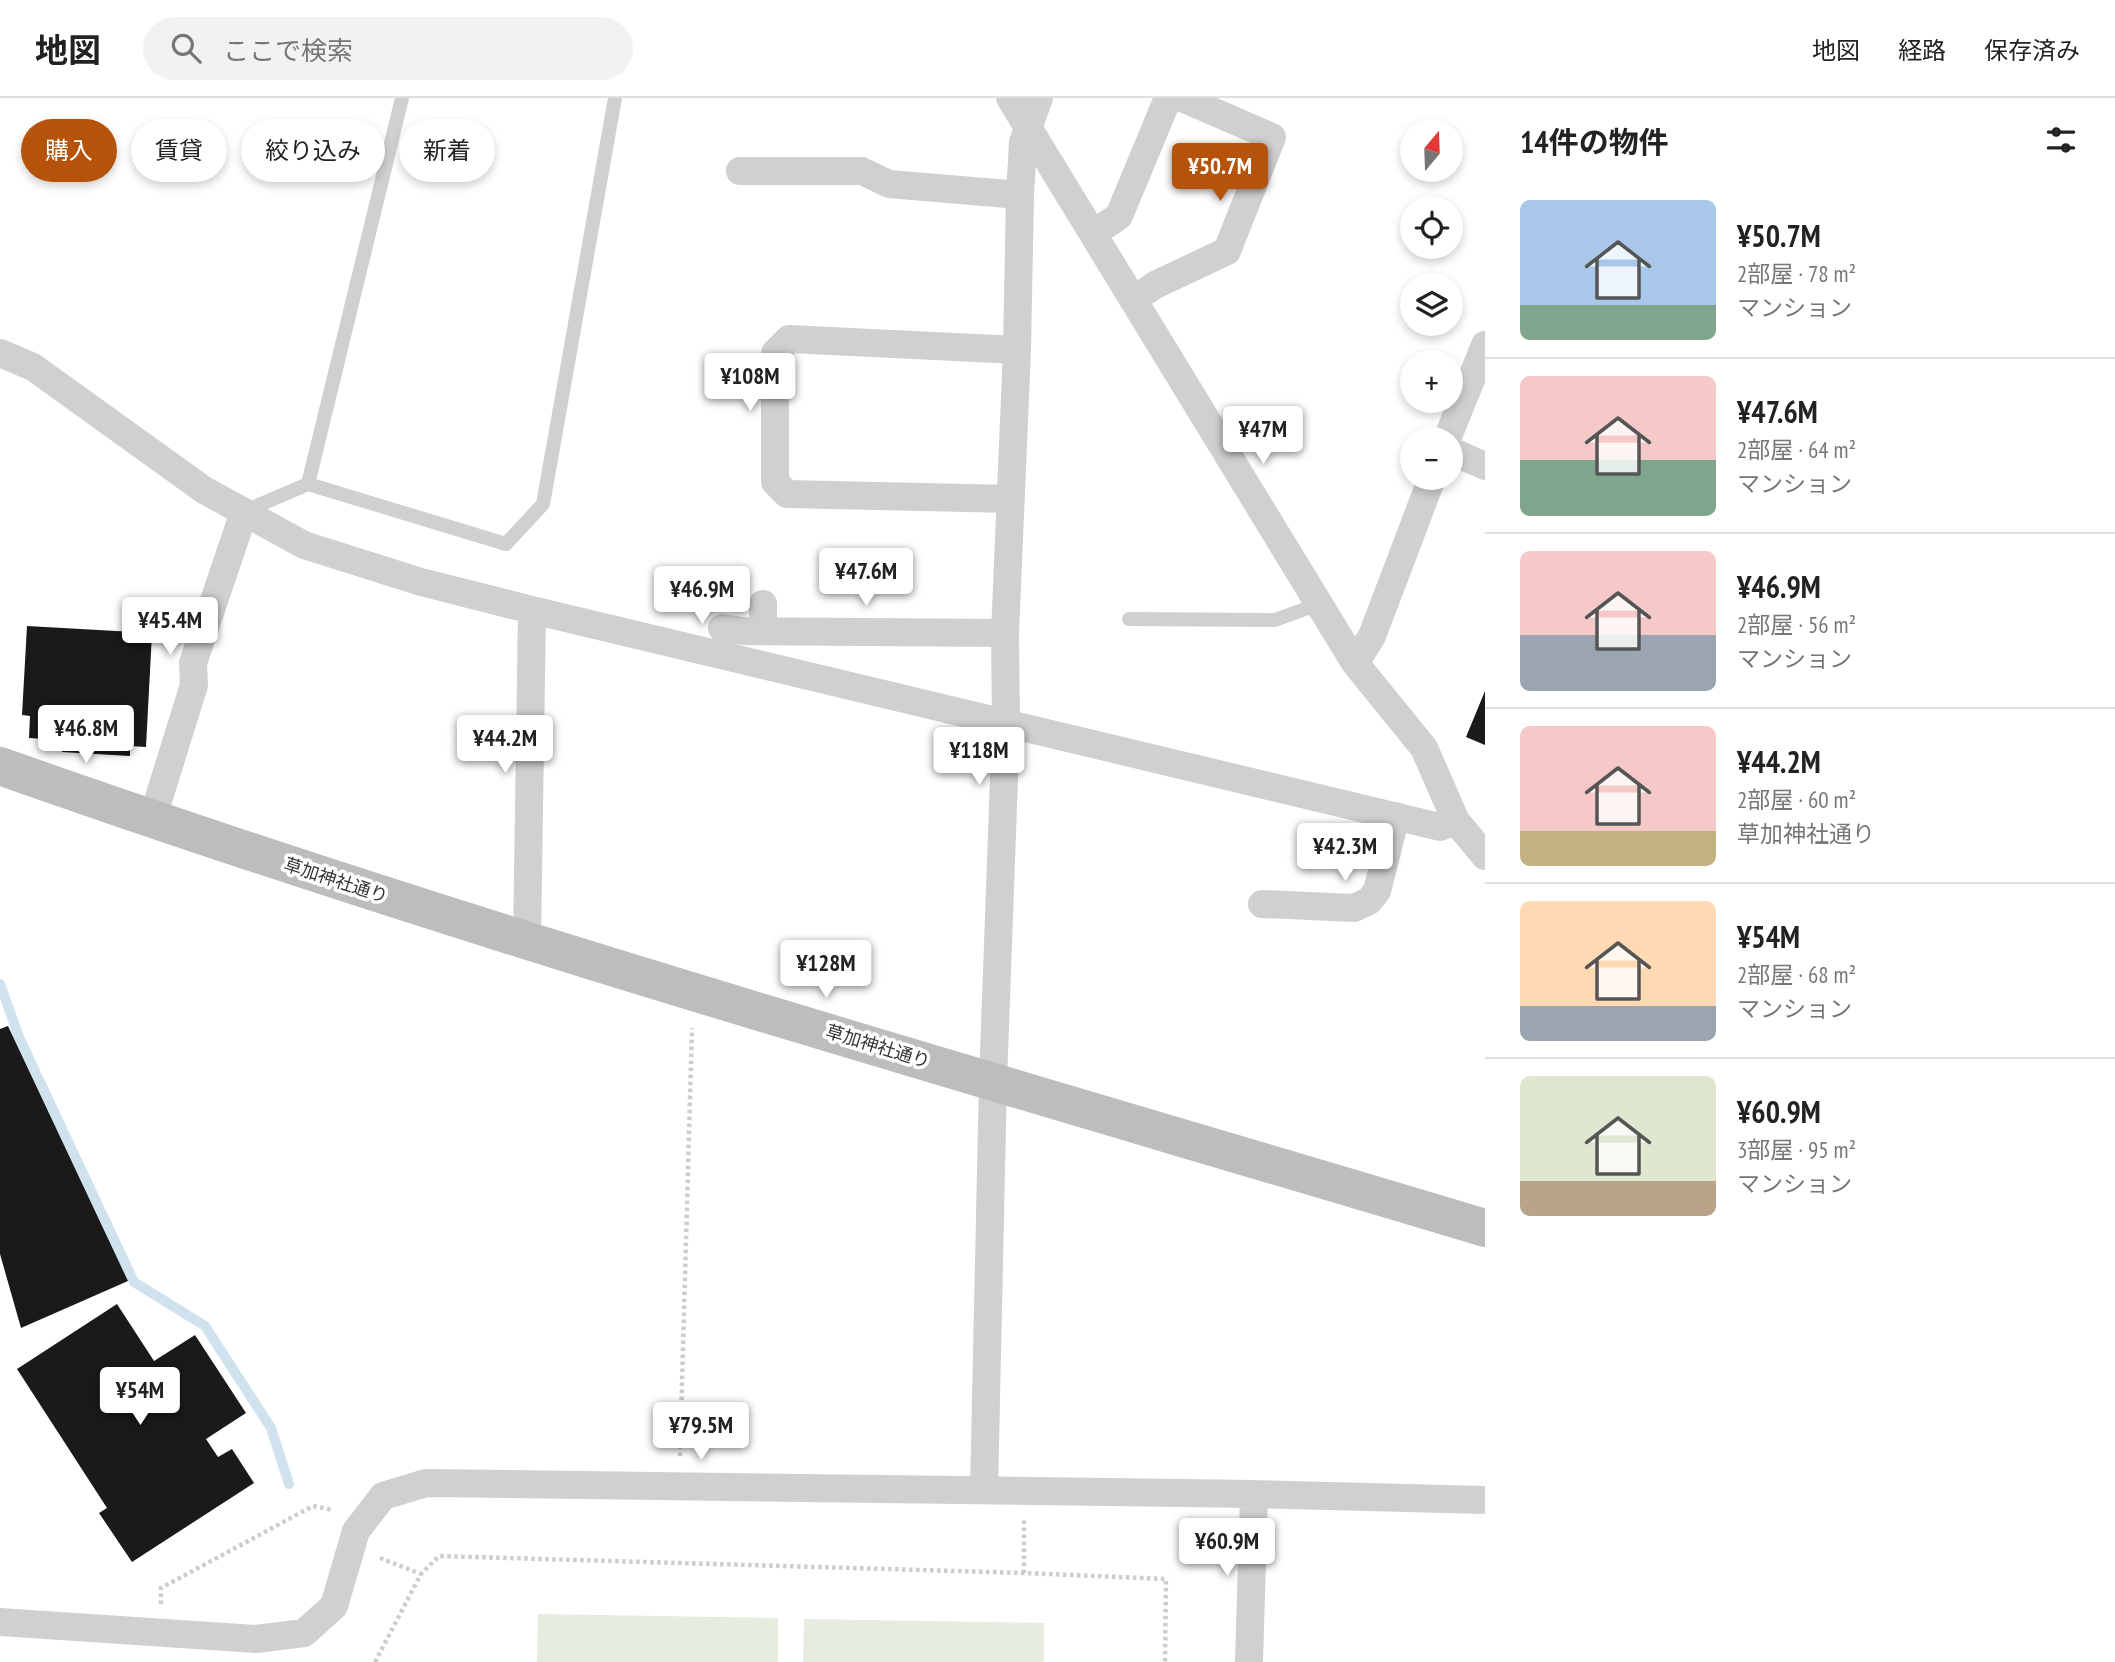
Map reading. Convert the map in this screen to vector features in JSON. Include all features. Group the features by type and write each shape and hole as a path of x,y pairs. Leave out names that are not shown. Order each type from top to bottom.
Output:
{"street":[{"path":"1010,98 1355,663 1424,748 1456,821 1485,856"},
{"path":"984,1490 993,1081 1006,724 1005,633 1017,350 1020,195 1023,142 1039,98"},
{"path":"1093,234 1119,216 1168,98"},
{"path":"1133,300 1155,285 1227,251 1272,137 1182,98"},
{"path":"740,171 862,171 889,184 1020,195"},
{"path":"1011,499 787,494 775,482 775,354 789,340 1017,350"},
{"path":"1452,427 1485,345"},
{"path":"0,353 33,367 204,490 304,545 421,582 1006,724 1440,827 1456,821"},
{"path":"1463,456 1485,466"},
{"path":"1355,663 1372,636 1427,490"},
{"path":"152,820 194,685 194,663 244,512"},
{"path":"527,942 532,610"},
{"path":"722,628 763,618 1005,633"},
{"name":"草加神社通り","path":"0,766 152,820 527,942 1485,1228"},
{"path":"1262,904 1354,908 1369,901 1377,891 1396,816"},
{"path":"0,1622 256,1639 304,1633 334,1606 356,1531 383,1496 426,1483 1254,1494 1485,1500"},
{"path":"1249,1662 1254,1494"}],"lane":[{"path":"308,484 402,98"},
{"path":"244,512 308,484 506,544 543,504 615,98"},
{"path":"1129,619 1275,620 1319,604"}],"path":[{"path":"679,1486 692,1024 700,993"},
{"path":"1024,1491 1024,1573"},
{"path":"160,1633 161,1588 313,1506 340,1511 363,1522"},
{"path":"375,1662 421,1574 439,1556 1024,1573 1166,1580 1165,1662"},
{"path":"375,1557 421,1574"}],"shaded area":[{"path":"538,1614 778,1618 778,1662 537,1662"},
{"path":"804,1619 1044,1623 1044,1662 803,1662"}],"building":[{"path":"27,626 152,633 146,747 130,746 130,756 62,752 62,740 29,738 30,716 22,715"},
{"path":"1485,691 1485,745 1466,737"},
{"path":"8,1026 128,1281 21,1328 0,1254 0,1029"},
{"path":"117,1304 154,1361 195,1335 246,1413 206,1439 218,1457 232,1449 254,1483 132,1562 99,1513 107,1508 17,1369"}],"waterway":[{"path":"0,984 19,1037 134,1282 205,1326 271,1428 289,1484"}]}
